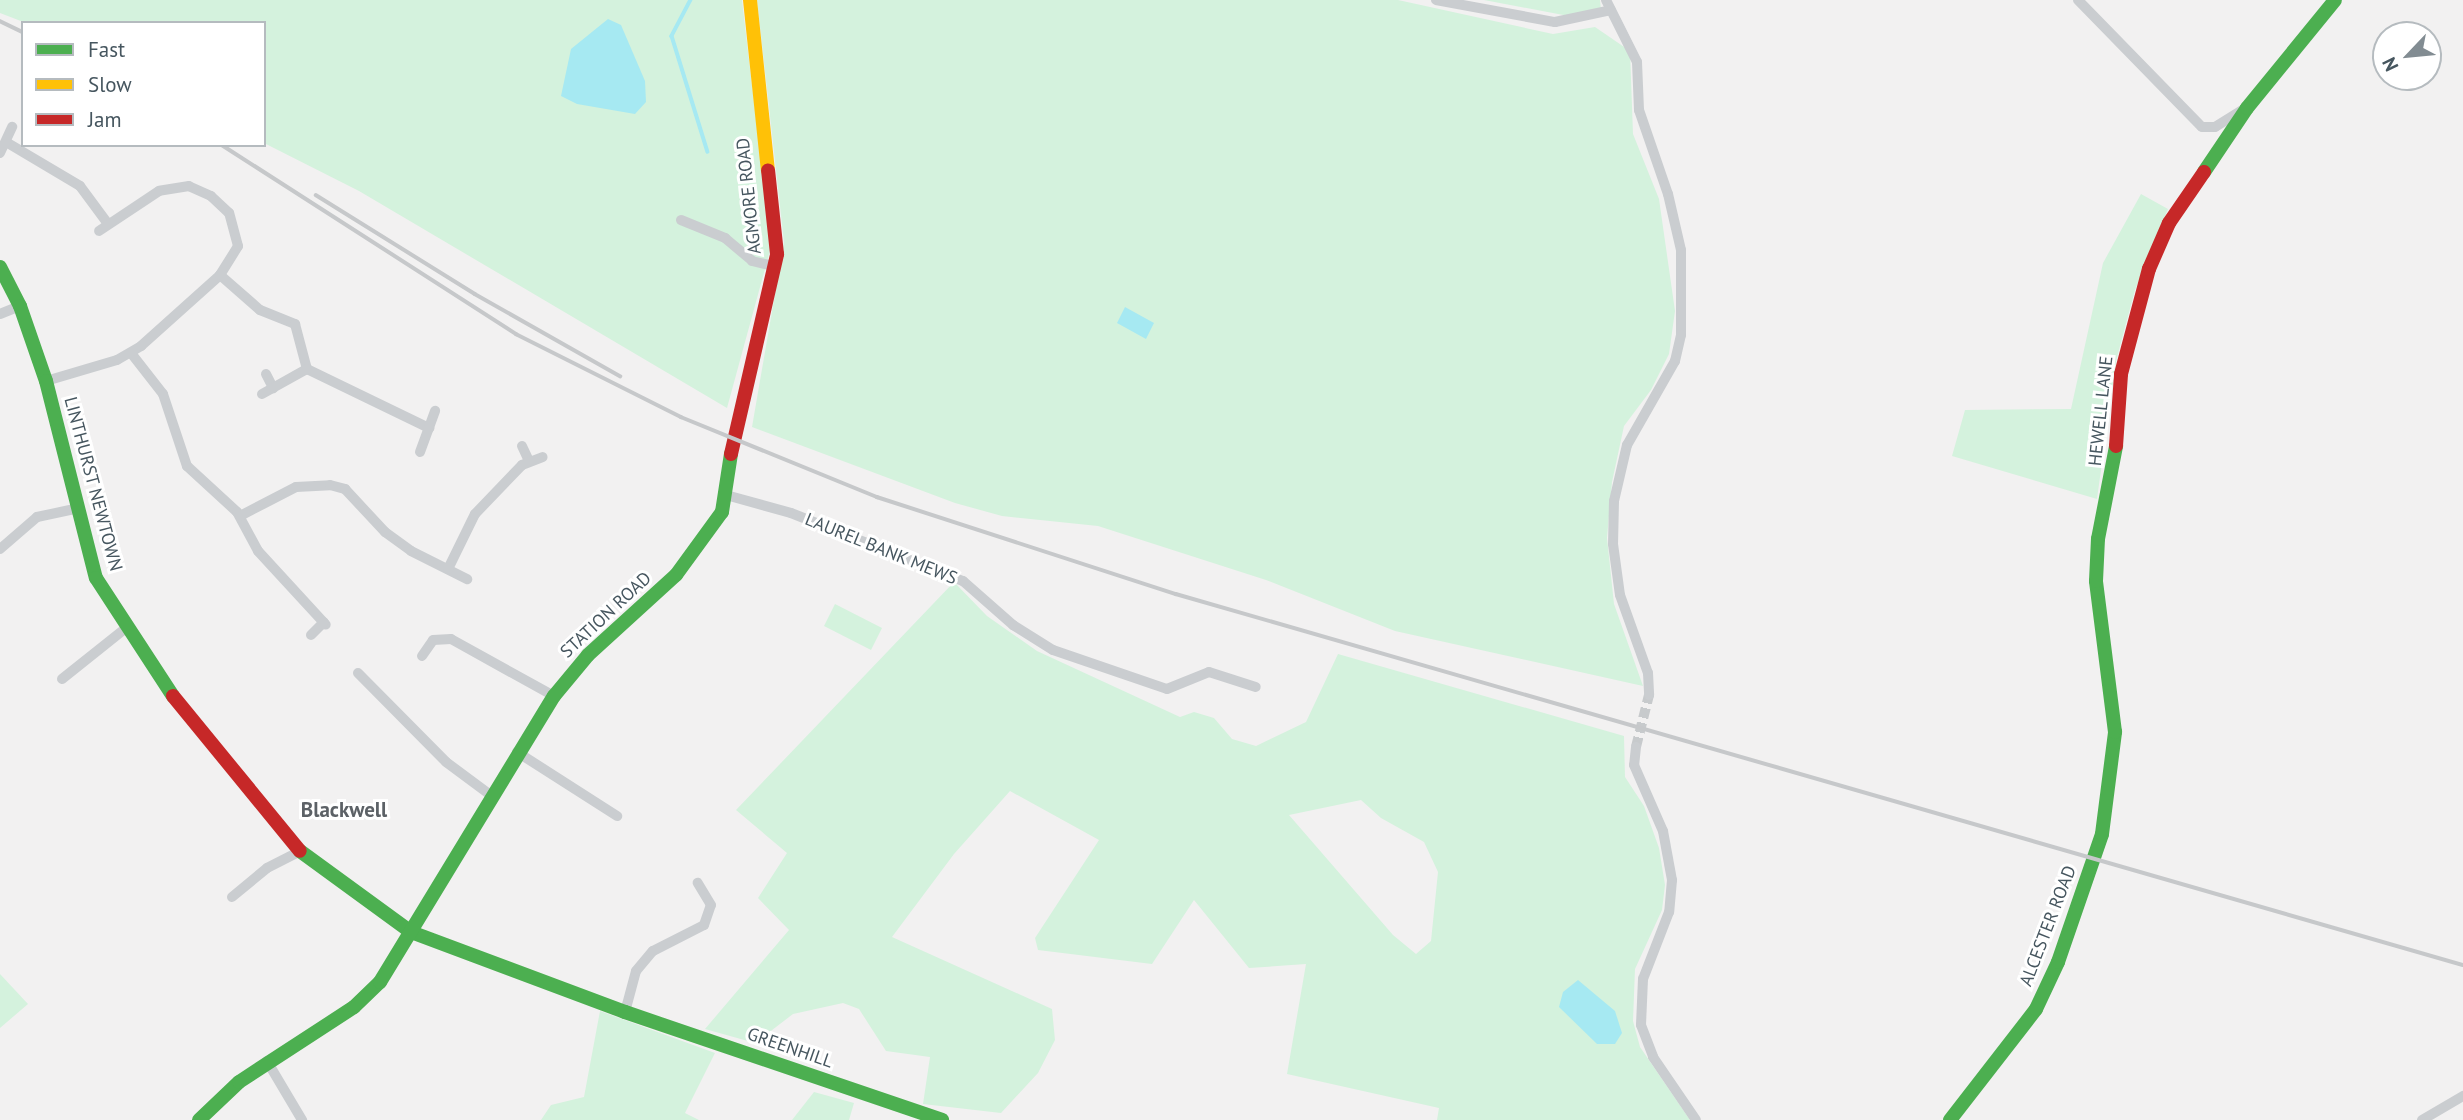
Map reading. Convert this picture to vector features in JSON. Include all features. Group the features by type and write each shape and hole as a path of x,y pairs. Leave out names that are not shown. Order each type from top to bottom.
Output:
{"street":[{"name":"AGMORE ROAD","path":"738,427 777,254 750,0"},
{"path":"1436,0 1555,22 1608,5 1637,62 1639,110 1668,194 1681,250 1681,335 1675,360 1627,445 1614,500 1613,544 1620,595 1648,673 1649,695"},
{"path":"2078,0 2202,127 2215,127 2247,108"},
{"name":"HEWELL LANE","path":"2099,843 2115,748 2096,555 2114,468 2121,374 2141,294 2161,239 2247,108 2335,0"},
{"path":"0,153 12,127"},
{"path":"6,142 80,186 104,228 174,187 189,186 211,196 229,212 236,229 238,246 220,275 131,353 46,381"},
{"path":"681,220 725,238 752,261 774,267"},
{"name":"LINTHURST NEWTOWN","path":"0,267 20,306 46,381 96,578 126,628 181,707 244,778 300,851 411,933"},
{"path":"220,275 260,310 295,324 307,369 429,429"},
{"path":"0,314 20,306"},
{"path":"131,353 163,394 187,466 240,516 258,551 325,623 311,635"},
{"path":"262,394 307,369"},
{"path":"266,374 273,388"},
{"path":"420,452 435,411"},
{"name":"STATION ROAD","path":"199,1120 267,1061 366,997 411,933 517,752 554,696 588,655 676,575 713,527 726,495 738,427"},
{"path":"522,446 529,461"},
{"path":"448,569 475,514 529,461 543,457"},
{"path":"240,516 296,487 330,485 345,489 385,532 411,551 467,579"},
{"name":"LAUREL BANK MEWS","path":"726,495 791,513 963,581 1013,625 1053,650 1167,690 1209,672 1256,687"},
{"path":"0,550 37,517 79,508"},
{"path":"62,679 126,628"},
{"path":"422,656 433,640 451,639 554,696"},
{"path":"358,673 446,762 492,796"},
{"path":"1636,747 1634,765 1663,831 1672,880 1669,912 1643,979 1641,1025 1653,1057 1696,1120"},
{"path":"517,752 617,816"},
{"name":"ALCESTER ROAD","path":"1950,1120 2036,1009 2058,962 2099,843"},
{"path":"232,897 267,868 300,851"},
{"path":"625,1012 636,971 653,951 704,925 711,905 698,883"},
{"name":"GREENHILL","path":"411,933 625,1012 942,1120"},
{"path":"267,1061 302,1120"},
{"path":"2422,1120 2463,1096"}],"green space":[{"path":"0,0 742,0 771,247 727,408 359,191 266,144 266,21 21,21 0,13"},
{"path":"757,0 1398,0 1553,34 1595,27 1630,51 1633,134 1659,199 1675,311 1669,354 1651,390 1624,426 1612,482 1607,538 1614,604 1643,686 1395,631 1266,580 1098,526 1002,516 955,503 752,427 784,242"},
{"path":"1484,0 1600,0 1601,11 1579,18"},
{"path":"2141,194 2168,209 2135,290 2116,361 2097,499 1952,456 1965,410 2071,409 2103,263"},
{"path":"954,582 987,616 1037,651 1180,717 1194,712 1214,718 1232,739 1256,746 1306,722 1338,654 1624,736 1625,777 1644,806 1659,848 1665,885 1662,910 1635,969 1633,1021 1640,1047 1690,1120 1437,1120 1439,1108 1287,1074 1306,964 1249,968 1194,900 1152,964 1038,950 1035,938 1099,840 1010,791 954,854 892,937 1052,1009 1055,1040 1038,1073 1001,1113 923,1104 930,1057 886,1051 859,1009 843,1003 793,1014 755,1043 705,1029 789,930 758,898 787,853 736,810","holes":["1361,800 1381,818 1424,842 1438,872 1431,941 1416,954 1393,935 1289,815"]},
{"path":"835,604 882,628 871,650 824,626"},
{"path":"0,974 28,1004 0,1028"},
{"path":"600,1011 715,1053 685,1113 699,1120 541,1120 551,1105 584,1097"},
{"path":"814,1092 854,1103 849,1120 792,1120"}],"water":[{"path":"608,19 621,25 645,81 646,102 635,114 577,104 561,96 571,49"},
{"path":"1125,307 1154,323 1146,339 1117,323"},
{"path":"1578,980 1615,1011 1622,1033 1615,1044 1597,1044 1559,1007 1563,992"}],"waterway":[{"path":"691,0 672,36 708,152"}],"tunnel":[{"path":"1636,747 1649,695"}],"railway":[{"path":"0,21 21,31"},
{"path":"225,147 516,334 681,417 877,497 1176,594 2463,965"},
{"path":"316,195 475,294 620,376"}],"traffic: fast":[{"path":"2204,172 2247,108 2335,0"},
{"path":"0,267 20,306 46,381 96,578 173,696"},
{"path":"1950,1120 2036,1009 2058,962 2102,834 2115,732 2096,581 2098,539 2116,446"},
{"path":"199,1120 239,1082 354,1007 380,982 554,696 588,655 676,575 722,512 731,454"},
{"path":"300,851 411,932 625,1012 942,1120"}],"traffic: slow":[{"path":"750,0 768,170"}],"traffic: jam":[{"path":"731,454 777,254 768,170"},
{"path":"2116,446 2121,374 2149,269 2169,223 2204,172"},
{"path":"173,696 300,851"}],"district":[{"name":"Blackwell","path":"344,810"}]}
